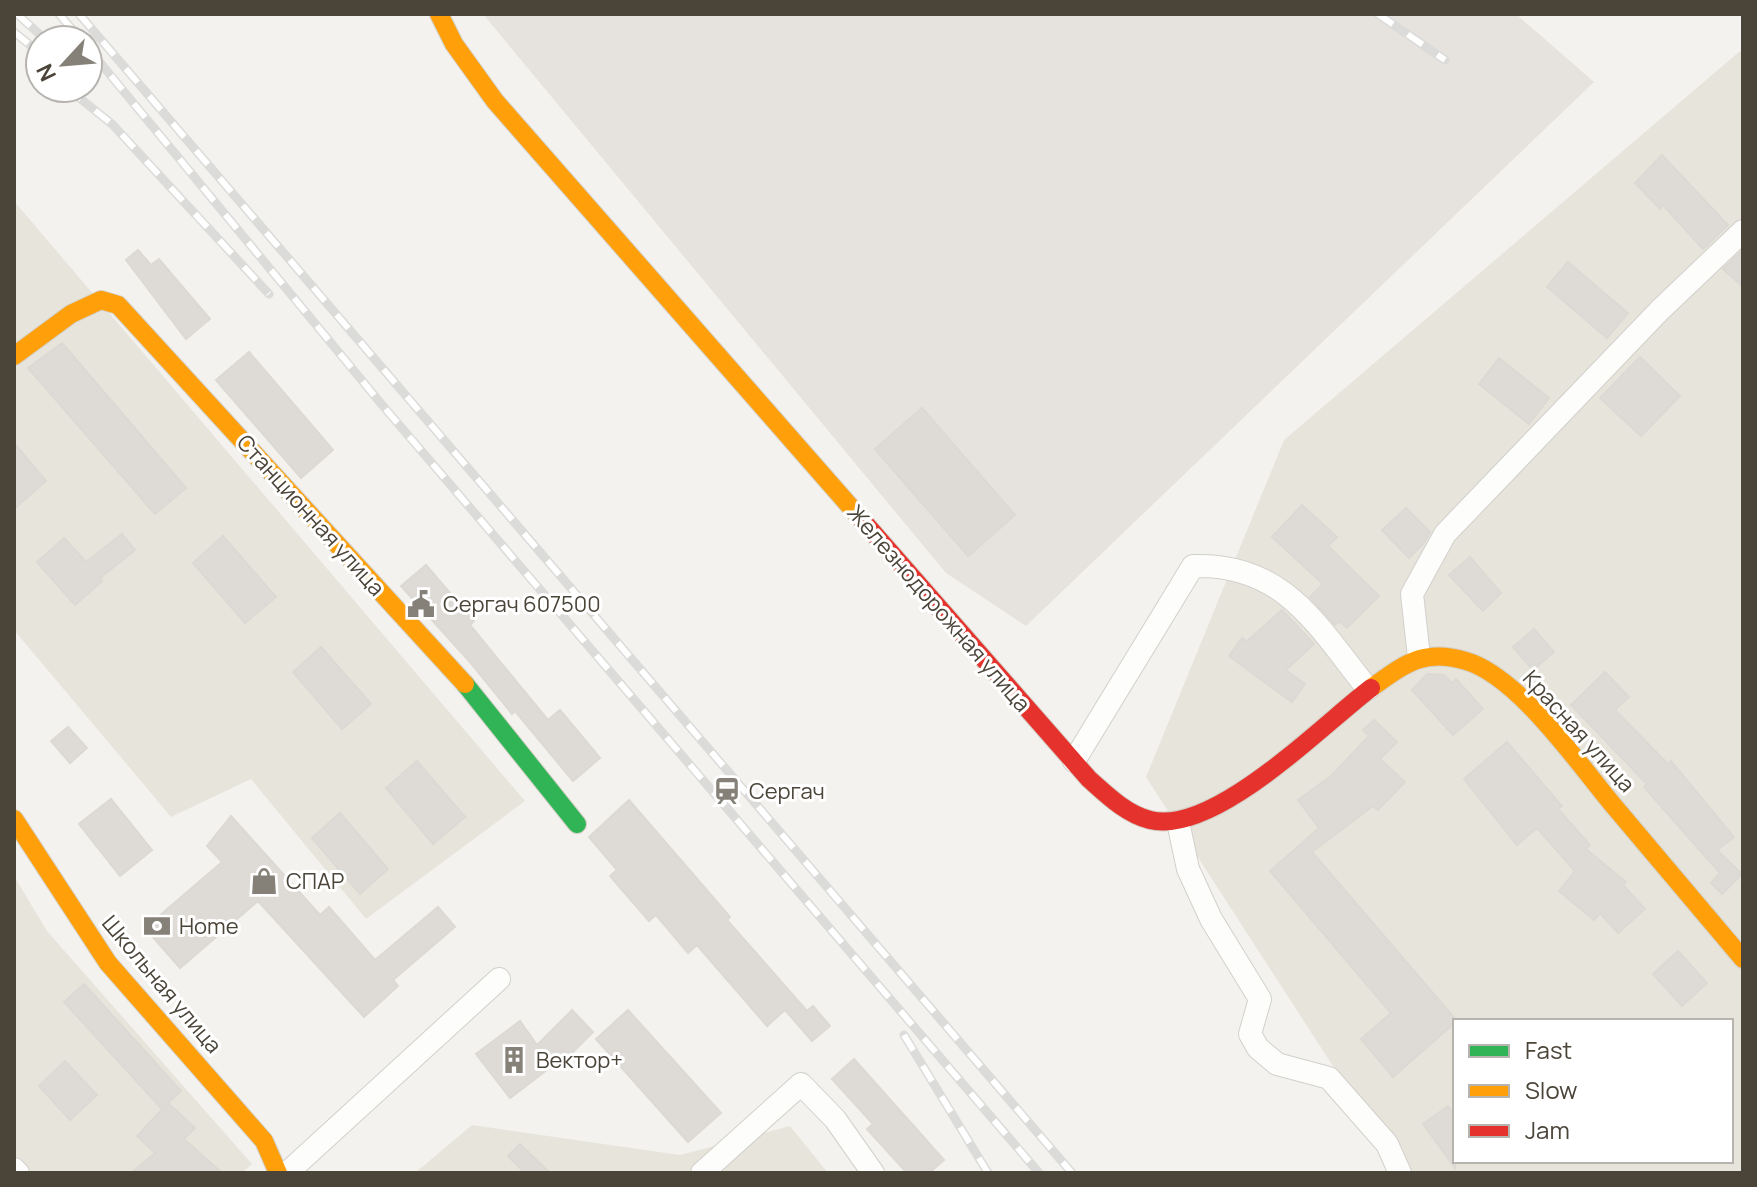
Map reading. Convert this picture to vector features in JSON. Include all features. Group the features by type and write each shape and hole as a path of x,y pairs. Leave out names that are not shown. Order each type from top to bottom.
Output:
{"street":[{"name":"Железнодорожная улица","path":"439,14 454,44 495,101 1089,779 1127,812 1155,821 1178,822"},
{"path":"1400,1173 1387,1144 1329,1078 1277,1064 1258,1048 1250,1034 1260,999 1206,907 1188,869 1178,822 1228,801 1368,689 1419,657 1412,594 1445,534 1660,310 1743,231"},
{"name":"Станционная улица","path":"14,356 71,314 101,300 118,305 457,674 577,824"},
{"path":"1074,761 1193,566 1213,566 1260,577 1296,600 1368,689"},
{"name":"Красная улица","path":"1419,657 1446,657 1474,664 1502,680 1538,716 1743,959"},
{"name":"Школьная улица","path":"14,819 108,963 264,1141 278,1173"},
{"path":"287,1173 499,979"},
{"path":"702,1173 801,1084 835,1119 873,1173"}],"shaded area":[{"path":"483,14 1516,14 1594,82 1026,626 946,573"},
{"path":"1740,51 1743,54 1743,1173 1402,1173 1146,777 1284,440"},
{"path":"14,201 525,801 366,919 251,779 171,817 14,630"},
{"path":"14,876 47,931 252,1164 242,1173 14,1173"},
{"path":"472,1125 680,1155 790,1126 828,1173 415,1173"}],"building":[{"path":"1662,155 1728,225 1703,249 1663,205 1660,209 1635,183"},
{"path":"138,250 151,265 159,259 210,319 186,339 126,260"},
{"path":"1743,250 1743,287 1723,269"},
{"path":"1568,262 1628,313 1607,338 1547,287"},
{"path":"62,343 186,488 155,514 28,368"},
{"path":"249,352 333,450 301,478 216,380"},
{"path":"1640,357 1680,396 1641,436 1600,398"},
{"path":"1499,358 1549,398 1529,424 1479,384"},
{"path":"922,408 1015,515 968,556 875,449"},
{"path":"14,443 46,481 14,509"},
{"path":"1302,505 1337,537 1328,546 1379,596 1347,628 1339,621 1335,625 1310,597 1323,584 1272,537"},
{"path":"1406,508 1430,532 1409,558 1382,530"},
{"path":"122,534 135,550 100,578 102,581 75,605 37,562 64,538 86,562"},
{"path":"223,536 276,597 245,623 193,563"},
{"path":"1470,557 1501,593 1483,611 1449,575"},
{"path":"426,565 474,621 470,625 548,720 560,710 600,758 573,781 515,711 512,714 401,586"},
{"path":"1282,610 1314,644 1286,670 1305,684 1292,702 1229,656 1242,638 1247,641"},
{"path":"1534,629 1554,652 1533,670 1513,647"},
{"path":"321,647 371,704 342,729 293,672"},
{"path":"1605,672 1629,697 1615,710 1668,764 1671,761 1734,837 1717,850 1742,874 1722,894 1711,883 1720,873 1644,787 1647,784 1571,705"},
{"path":"1427,674 1444,675 1452,683 1456,679 1483,709 1453,735 1412,690"},
{"path":"1374,720 1397,742 1380,759 1405,782 1378,810 1373,806 1312,852 1455,1019 1453,1024 1393,1077 1361,1039 1391,1013 1270,871 1319,828 1298,800 1331,776 1369,736 1363,730"},
{"path":"68,727 87,748 70,763 51,741"},
{"path":"1507,742 1562,806 1558,809 1590,845 1586,849 1626,882 1623,885 1645,909 1618,933 1600,913 1594,920 1559,891 1575,871 1537,828 1517,845 1464,779"},
{"path":"417,761 465,817 433,844 386,788"},
{"path":"111,799 152,850 120,876 79,824"},
{"path":"629,800 730,917 727,920 807,1011 813,1006 830,1026 812,1041 785,1010 767,1026 697,945 688,953 656,915 649,921 610,876 617,870 589,837"},
{"path":"340,813 388,869 360,894 312,838"},
{"path":"231,816 320,915 329,907 375,960 438,907 455,927 393,980 398,986 364,1017 258,901 180,968 145,928 222,862 207,846"},
{"path":"1678,951 1707,983 1682,1006 1653,974"},
{"path":"84,984 181,1091 168,1103 195,1128 184,1139 222,1173 131,1173 155,1153 137,1136 165,1106 162,1109 64,1002"},
{"name":"Вектор+","path":"572,1010 593,1032 566,1059 564,1057 510,1098 476,1054 520,1021 537,1045"},
{"path":"628,1010 721,1113 688,1142 596,1039"},
{"path":"854,1059 944,1160 929,1173 907,1173 867,1129 873,1124 832,1079"},
{"path":"65,1061 97,1095 70,1120 39,1086"},
{"path":"1448,1106 1453,1112 1455,1168 1423,1124"},
{"path":"520,1144 550,1173 525,1173 508,1156"}],"railway":[{"path":"17,14 28,24"},
{"path":"59,14 67,24"},
{"path":"79,14 1072,1173"},
{"path":"1378,14 1445,60"},
{"path":"14,32 24,40"},
{"path":"104,67 383,406 1039,1173"},
{"path":"87,104 112,124 269,294"},
{"path":"904,1035 988,1173"}],"traffic: fast":[{"path":"465,684 577,824"}],"traffic: slow":[{"path":"439,14 454,44 495,101 862,520"},
{"path":"14,356 71,314 101,300 118,305 465,684"},
{"path":"1371,688 1405,665 1438,656 1466,661 1506,684 1565,745 1743,959"},
{"path":"14,819 108,963 264,1141 278,1173"}],"traffic: jam":[{"path":"862,520 1089,779 1117,803 1150,820 1176,820 1205,811 1235,795 1266,774 1371,688"}],"place":[{"name":"Сергач 607500","path":"421,604"},
{"name":"Сергач","path":"727,791"},
{"name":"СПАР","path":"264,881"},
{"name":"Home","path":"157,926"},
{"name":"Вектор+","path":"514,1060"}]}
